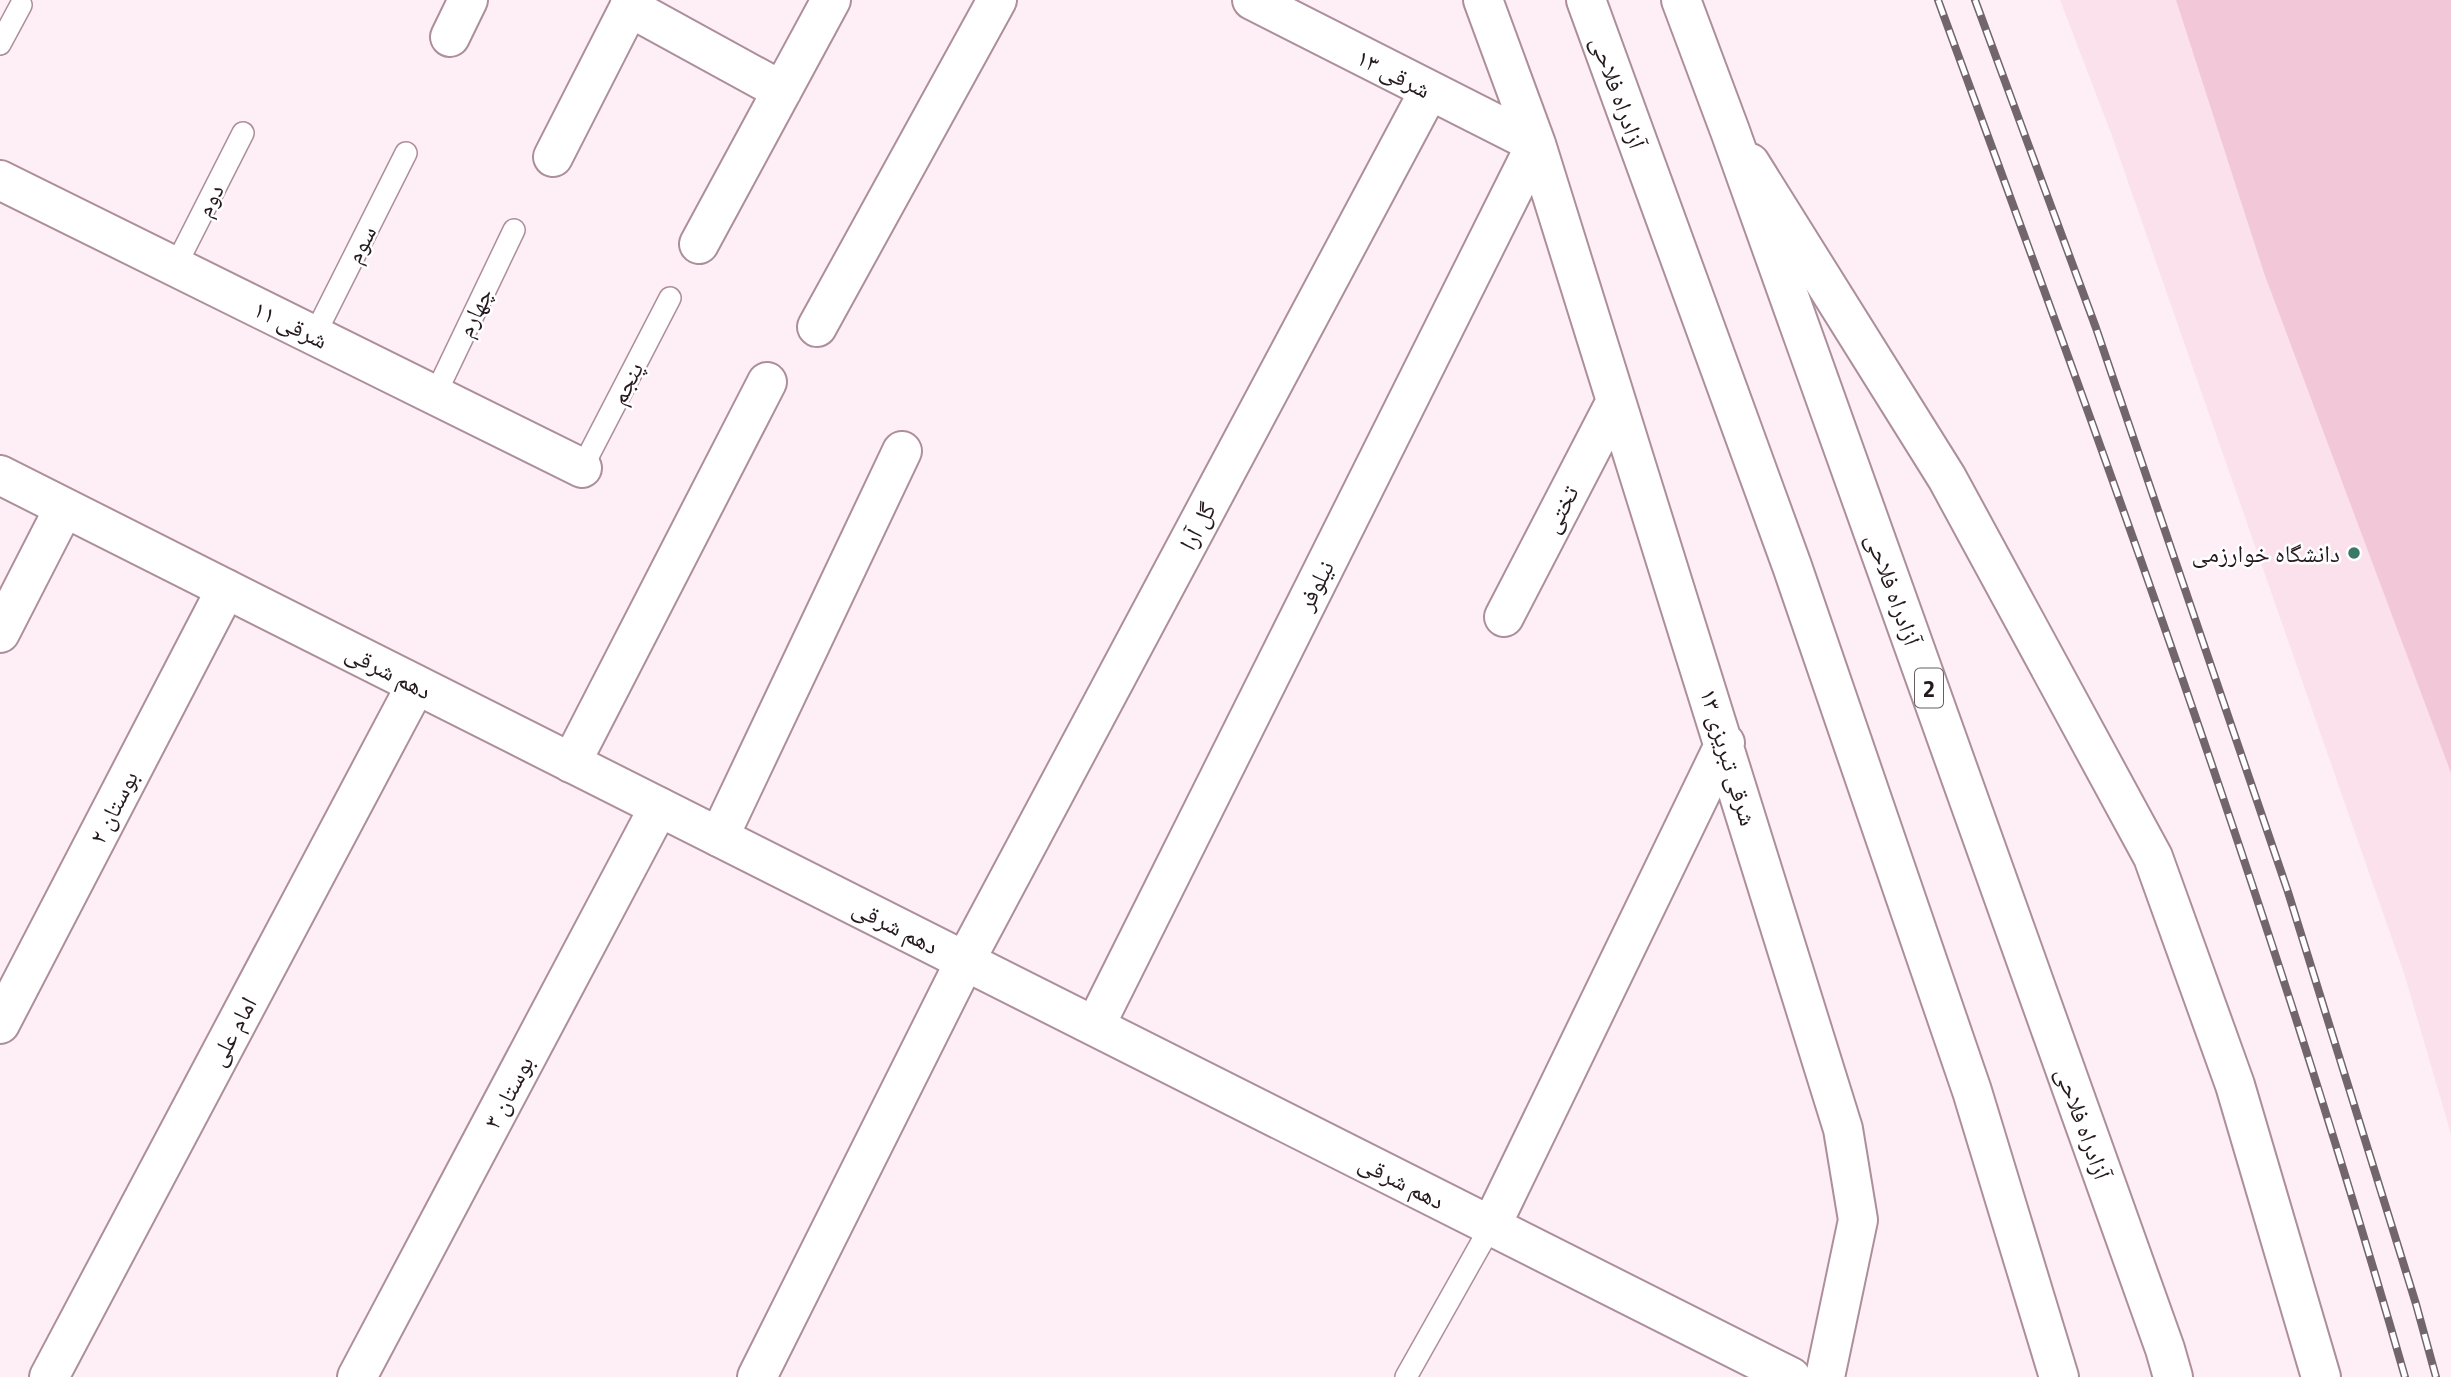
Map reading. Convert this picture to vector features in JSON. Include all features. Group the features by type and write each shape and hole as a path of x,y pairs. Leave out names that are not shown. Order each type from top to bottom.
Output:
{"main road":[{"path":"450,37 468,0"},
{"path":"699,244 831,0"},
{"path":"817,327 997,0"},
{"name":"۱۳ شرقی","path":"1252,0 1536,144"},
{"name":"۱۳ شرقی تبریزی","path":"1483,0 1536,144 1725,743 1843,1129 1858,1220 1825,1377"},
{"name":"آزادراه فلاحی","path":"1586,0 1792,566 1972,1091 2059,1377"},
{"name":"آزادراه فلاحی","path":"1681,0 2173,1377"},
{"path":"553,157 631,4 782,91"},
{"name":"گل آرا","path":"757,1377 965,961 1429,91"},
{"path":"1730,131 1947,478 2152,857 2235,1085 2320,1377"},
{"name":"نیلوفر","path":"1095,1026 1536,144"},
{"name":"۱۱ شرقی","path":"0,180 582,468"},
{"path":"571,763 767,382"},
{"name":"تختی","path":"1504,617 1616,401"},
{"path":"719,837 902,451"},
{"name":"دهم شرقی","path":"0,475 1791,1377"},
{"path":"0,633 64,508"},
{"name":"بوستان ۲","path":"0,1024 226,589"},
{"name":"امام علی","path":"49,1377 416,685"},
{"path":"1491,1226 1725,743"},
{"name":"بوستان ۳","path":"357,1377 659,807"}],"lane":[{"path":"0,44 21,5"},
{"name":"دوم","path":"175,267 243,134"},
{"name":"سوم","path":"314,336 406,153"},
{"name":"چهارم","path":"435,395 514,230"},
{"name":"پنجم","path":"582,468 670,298"},
{"path":"1406,1377 1491,1226"}],"shaded area":[{"name":"دانشگاه خوارزمی","path":"2060,0 2451,0 2451,1134 2404,973 2111,133"},
{"path":"2176,0 2451,0 2451,773 2264,273"}],"railway":[{"path":"1938,0 2124,513 2243,856 2354,1203 2405,1377"},
{"path":"1975,0 2096,328 2288,892 2416,1304 2436,1377"}],"place":[{"name":"دانشگاه خوارزمی","path":"2354,553"}]}
